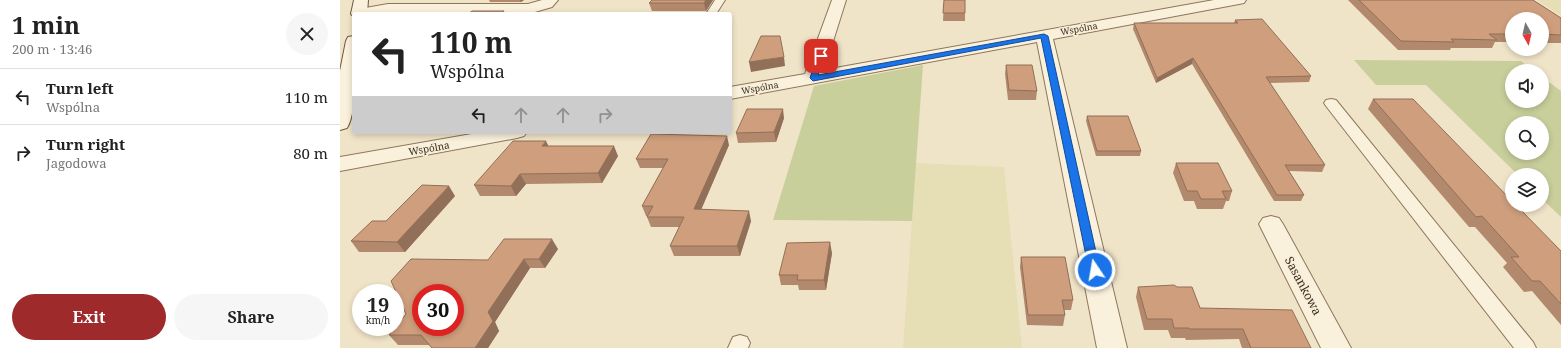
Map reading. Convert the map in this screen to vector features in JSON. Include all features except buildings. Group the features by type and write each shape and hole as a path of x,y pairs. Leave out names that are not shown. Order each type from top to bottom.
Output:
{"street":[{"path":"359,9 528,9 547,4 551,0"},
{"path":"813,78 839,0"},
{"name":"Wspólna","path":"732,93 1239,0"},
{"path":"1044,36 1112,348"},
{"path":"340,124 343,93 352,50"},
{"name":"Wspólna","path":"340,164 506,134"},
{"name":"Sasankowa","path":"1271,224 1336,348"}],"lane":[{"path":"712,12 720,0"},
{"path":"1331,103 1526,348"}],"shaded area":[{"path":"1537,0 1561,0 1561,16"},
{"path":"916,163 1004,167 1022,348 903,348"}],"green space":[{"path":"1354,60 1521,61 1525,64 1505,64 1505,108 1549,108 1549,82 1561,91 1561,217 1549,206 1549,168 1511,168 1426,85 1376,85"},
{"path":"923,65 912,221 773,220 814,86"}],"route":[{"path":"821,56 813,78 1044,36 1095,270"}]}
